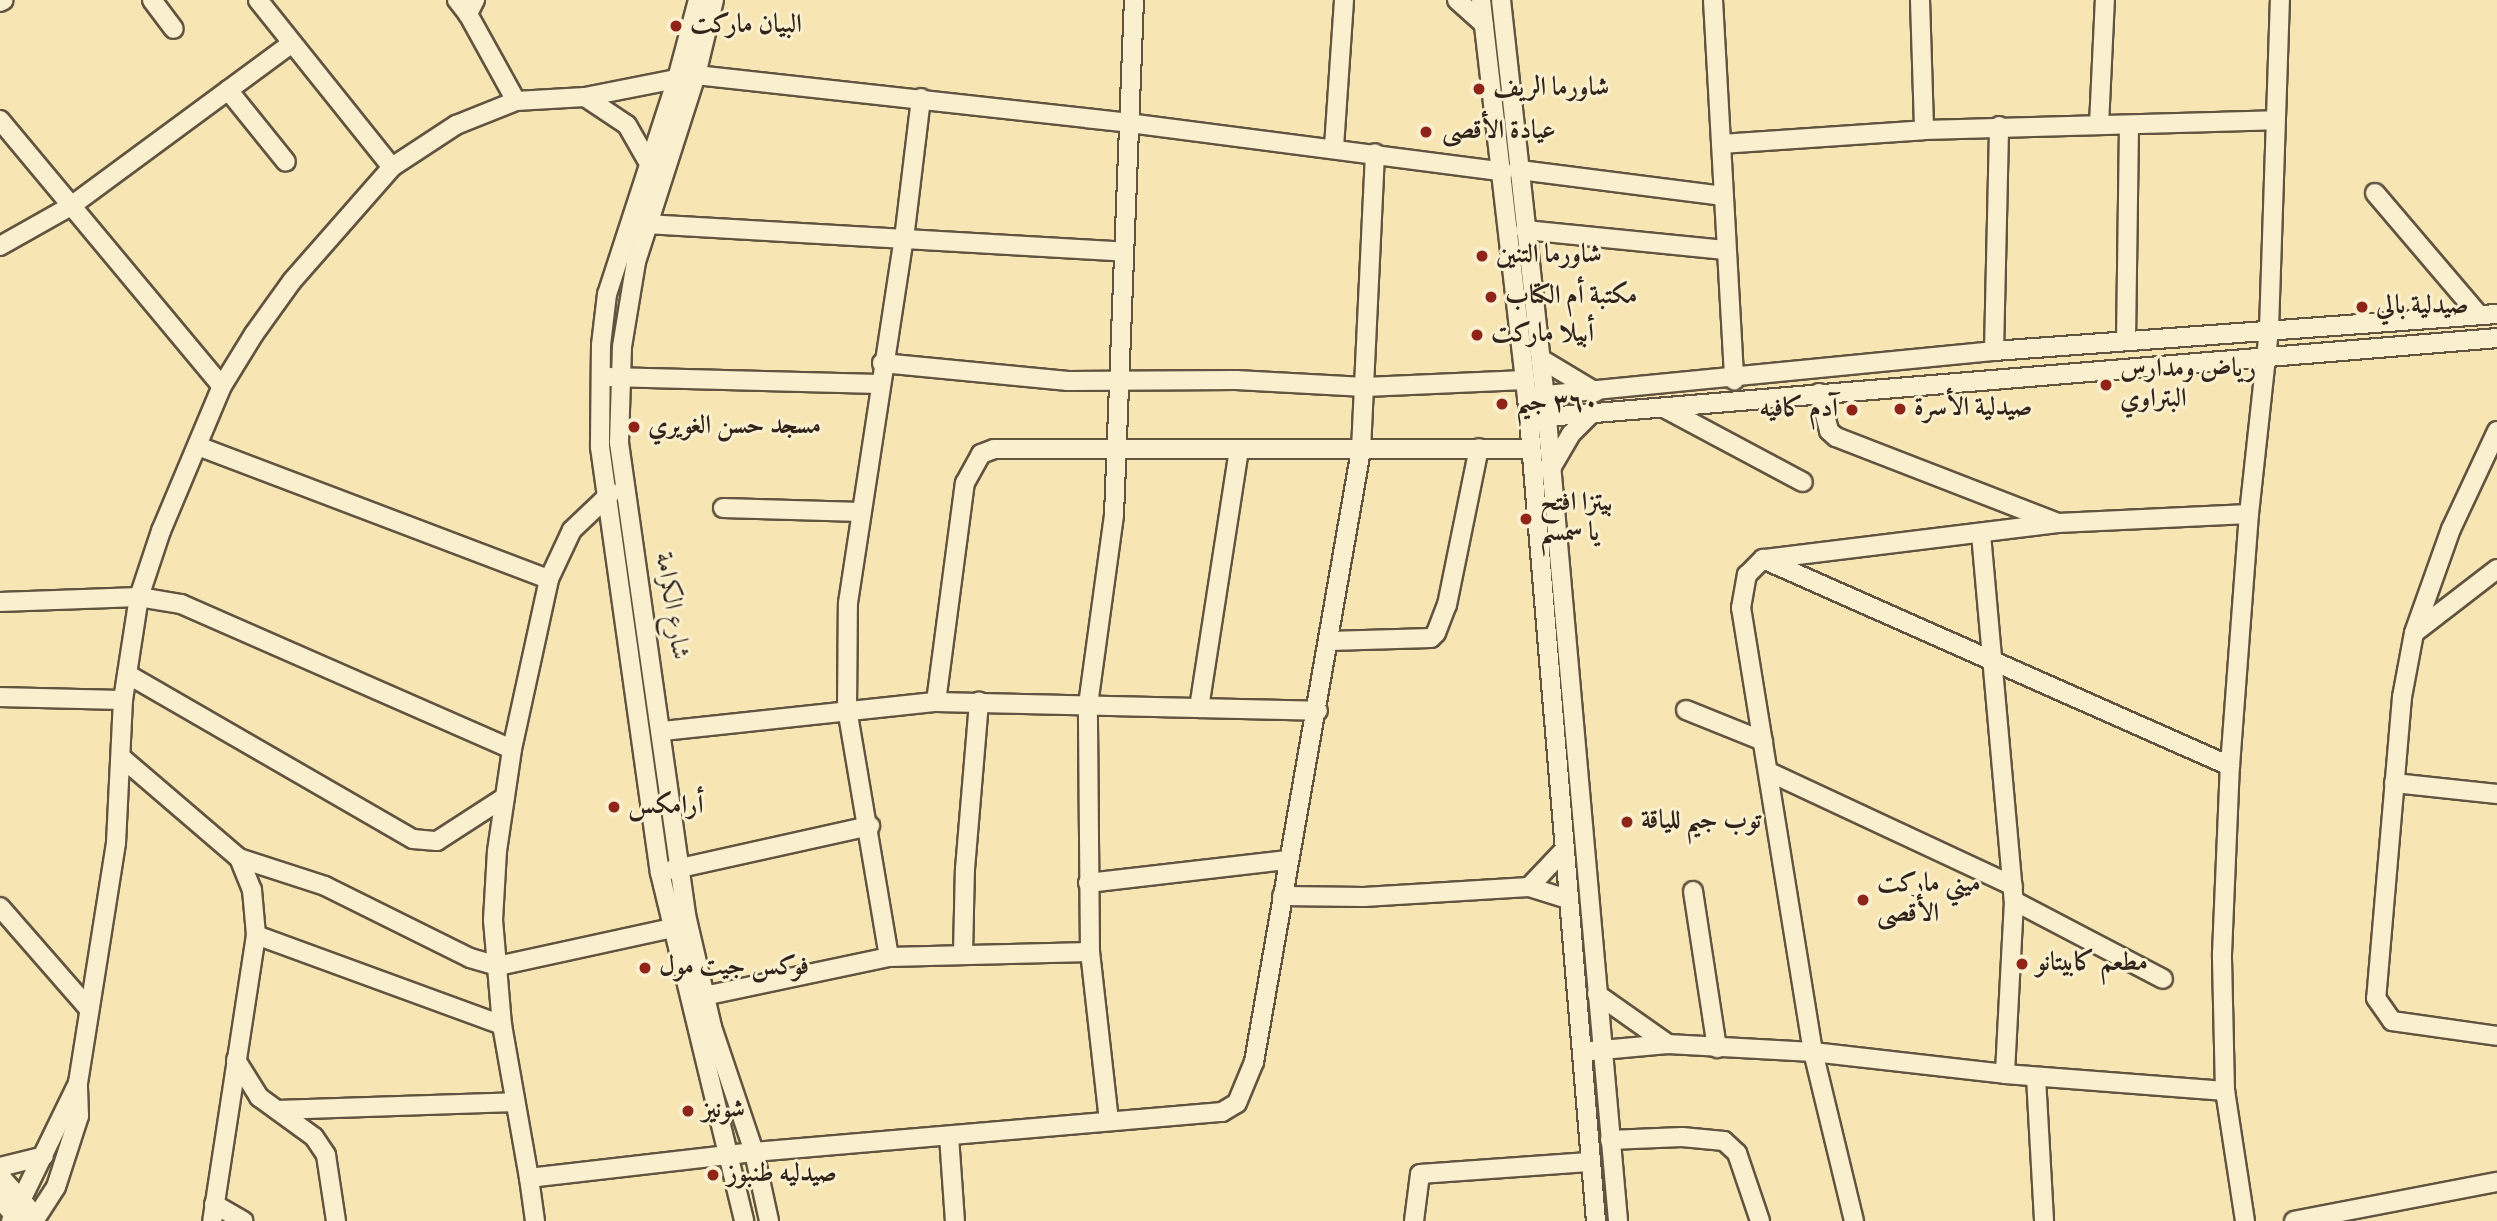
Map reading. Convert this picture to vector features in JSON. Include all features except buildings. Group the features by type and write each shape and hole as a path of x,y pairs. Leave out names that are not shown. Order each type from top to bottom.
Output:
{"street":[{"path":"152,0 174,29"},
{"path":"258,0 392,167"},
{"name":"شارع الكرامة","path":"698,0 677,79 647,160 617,254 607,294 599,377 605,496 660,873 744,1221"},
{"name":"شارع الكرامة","path":"713,0 696,75 636,262 619,377 624,487 663,732 680,867 704,996 754,1152 769,1221"},
{"path":"1109,1121 1090,952 1088,705 1109,565 1118,450 1121,251 1134,0"},
{"path":"1335,147 1344,0"},
{"path":"1457,0 1484,24"},
{"path":"1481,0 1525,230 1541,359 1618,1221"},
{"path":"1501,0 1528,418 1579,1052 1597,1221"},
{"path":"1713,0 1734,380"},
{"path":"1920,0 1924,130"},
{"path":"2099,125 2105,0"},
{"path":"2245,1221 2225,1091 2222,954 2230,766 2249,514 2269,329 2280,0"},
{"path":"467,5 516,101"},
{"path":"0,246 71,206 291,44"},
{"path":"23,1216 55,1187 79,1116 78,1083 88,1008 116,843 123,700 139,597 161,531 222,386 292,281 392,167 456,125 516,101 584,97 696,75 921,98 1723,196"},
{"path":"228,90 286,162"},
{"path":"584,97 627,125 647,160"},
{"path":"890,957 870,827 847,709 848,603 878,384 904,239 921,98"},
{"path":"0,120 222,386"},
{"path":"1721,144 1998,126 2129,126 2275,120"},
{"path":"1994,351 1998,126"},
{"path":"2126,341 2129,126"},
{"path":"528,1178 754,1152 1223,1112 1237,1103 1254,1062 1288,860 1318,711 1361,450 1375,153"},
{"path":"2375,193 2488,315"},
{"path":"646,224 1121,251"},
{"path":"1525,230 1725,250"},
{"path":"617,254 636,262"},
{"path":"882,363 1020,379 1526,388 1545,396 1734,380 1994,351 2488,315"},
{"path":"1528,418 1666,409 2266,354 2497,338"},
{"path":"1541,359 1596,392"},
{"path":"599,377 878,384"},
{"path":"1819,393 1829,431 1836,437 2058,523"},
{"path":"1666,409 1803,482"},
{"path":"1550,470 1571,434 1591,414"},
{"path":"2497,431 2451,528 2414,633 2394,783 2376,998 2381,1010 2392,1021 2410,1027 2497,1036"},
{"path":"198,446 549,579"},
{"path":"1329,641 1431,638 1436,633 1447,605 1479,448"},
{"path":"936,702 950,579 965,483 974,460 994,449 1531,449"},
{"path":"1199,708 1240,450"},
{"path":"535,1221 502,1025 493,920 505,797 512,749 549,579 572,530 605,496 624,487"},
{"path":"723,508 861,512"},
{"path":"1854,1221 1813,1052 1741,592 1746,575 1763,559 2058,523 2249,514"},
{"path":"1981,534 2014,893 2005,1074"},
{"path":"1763,559 2230,766"},
{"path":"2414,633 2497,569"},
{"path":"0,602 139,597 203,611 512,749"},
{"path":"127,674 413,839 426,842 445,837 505,797"},
{"path":"0,696 123,700"},
{"path":"663,732 847,709 936,702 1318,711"},
{"path":"963,954 965,869 979,702"},
{"path":"1686,710 1763,741"},
{"path":"121,757 239,858 335,890 470,958 498,966 672,928"},
{"path":"1769,772 2014,893 2163,979"},
{"path":"2394,783 2497,794"},
{"path":"660,873 870,827"},
{"path":"1529,887 1563,850"},
{"path":"239,858 250,881 256,935 213,1213 243,1221"},
{"path":"1088,883 1288,860"},
{"path":"1282,896 1364,897 1529,887 1568,899"},
{"path":"1693,891 1717,1048"},
{"path":"0,907 88,1008"},
{"path":"256,935 502,1025"},
{"path":"704,996 890,957 1090,952"},
{"path":"1597,994 1668,1044"},
{"path":"1579,1052 1668,1044 1813,1052 2036,1077 2225,1091"},
{"path":"236,1060 259,1097 314,1137 326,1154 336,1221"},
{"path":"2036,1077 2044,1221"},
{"path":"23,1216 44,1156 78,1083"},
{"path":"230,1107 259,1097"},
{"path":"278,1110 514,1102"},
{"path":"949,1136 954,1221"},
{"path":"1610,1140 1682,1137 1724,1140 1737,1153 1760,1221"},
{"path":"0,1167 44,1156"},
{"path":"1414,1221 1420,1174 1589,1162"},
{"path":"0,1176 23,1216"},
{"path":"2294,1221 2377,1212 2497,1182"},
{"path":"0,1199 23,1216"}],"place":[{"name":"البيان ماركت","path":"676,26"},
{"name":"شاورما الريف","path":"1479,89"},
{"name":"عيادة الأقصى","path":"1426,132"},
{"name":"شاورما التنين","path":"1482,256"},
{"name":"مكتبة أم الكتاب","path":"1491,297"},
{"name":"صيدلية بالي","path":"2362,307"},
{"name":"أبيلا ماركت","path":"1477,335"},
{"name":"رياض ومدارس البتراوي","path":"2106,385"},
{"name":"٣٦٠ جيم","path":"1502,404"},
{"name":"صيدلية الأسرة","path":"1900,409"},
{"name":"آدم كافيه","path":"1852,410"},
{"name":"مسجد حسن الغويري","path":"634,427"},
{"name":"بيتزا افتح يا سمسم","path":"1526,519"},
{"name":"أرامكس","path":"614,807"},
{"name":"توب جيم للياقة","path":"1627,822"},
{"name":"ميني ماركت الأقصى","path":"1863,900"},
{"name":"مطعم كابيتانو","path":"2022,964"},
{"name":"فوكس جيت مول","path":"645,968"},
{"name":"شونيز","path":"688,1111"},
{"name":"صيدليه طنبوز","path":"713,1175"}]}
